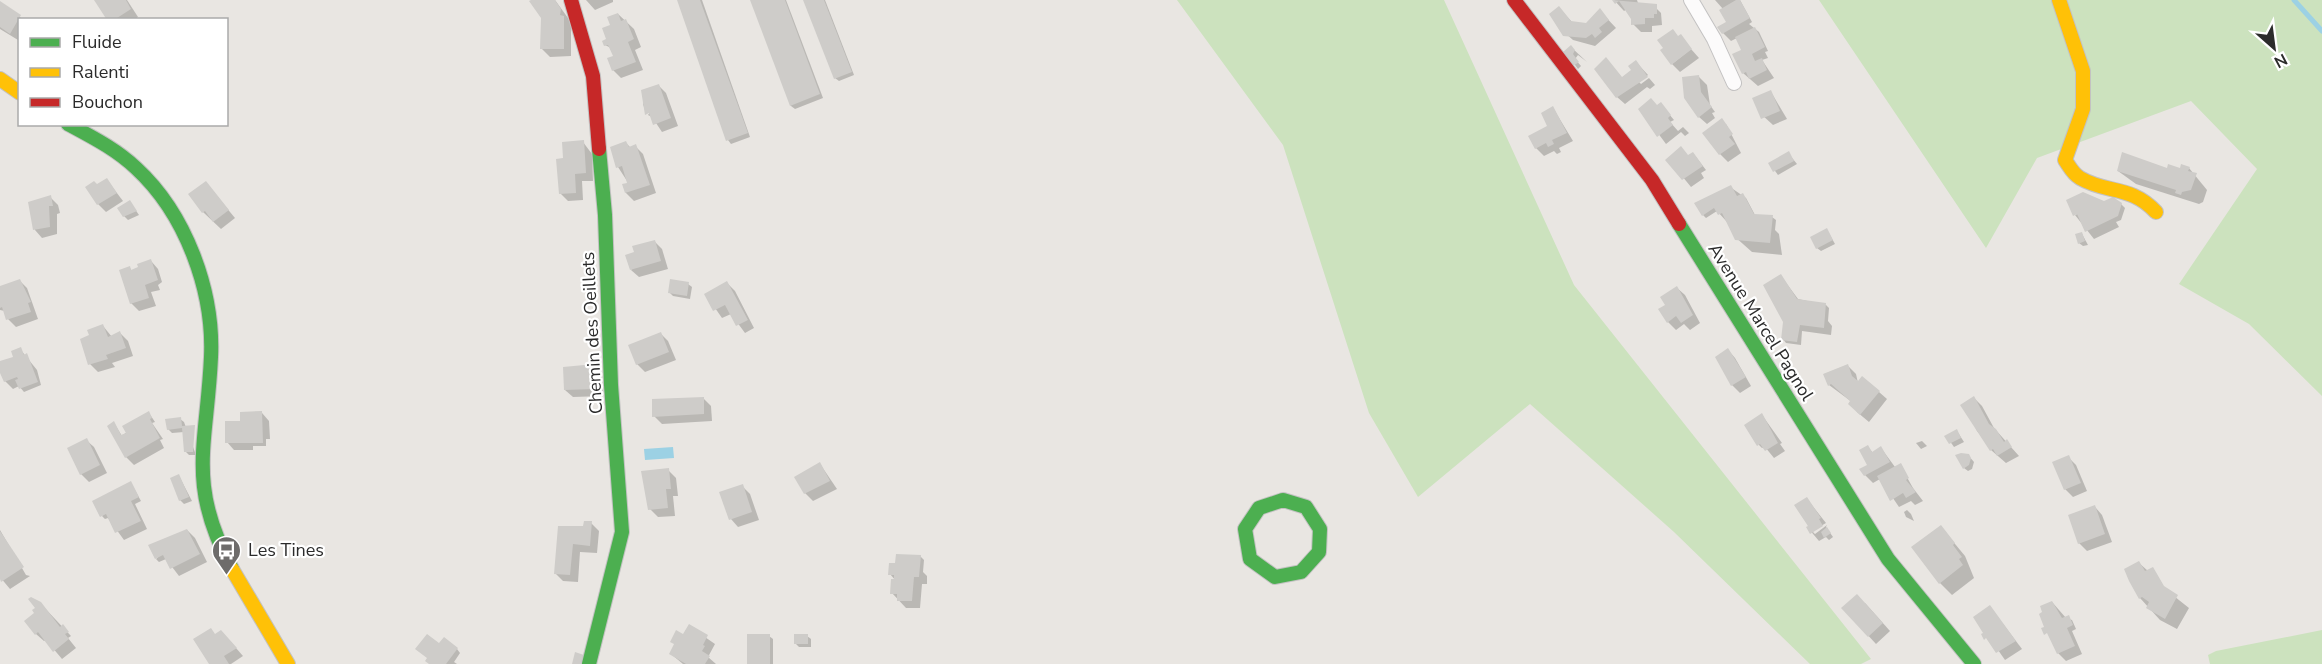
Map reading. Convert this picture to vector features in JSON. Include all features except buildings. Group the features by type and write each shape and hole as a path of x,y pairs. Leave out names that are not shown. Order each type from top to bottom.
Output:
{"street":[{"name":"Chemin des Oeillets","path":"571,0 593,76 605,215 611,385 622,532 599,633 589,664"},
{"name":"Avenue Marcel Pagnol","path":"1514,0 1652,180 1888,559 1946,633 1974,664"},
{"path":"1691,0 1714,39 1734,83"},
{"path":"2059,0 2083,71 2083,109 2065,160 2078,178 2123,189 2149,203 2156,212"},
{"path":"0,79 18,92"},
{"path":"72,126 105,143 138,170 160,196 187,244 202,286 211,332 201,470 204,498 230,564 288,664"},
{"path":"1283,500 1306,507 1320,529 1319,552 1301,572 1275,577 1250,559 1245,529 1259,508 1283,500"}],"green space":[{"path":"1177,0 1444,0 1574,285 1871,659 1861,664 1810,664 1674,532 1530,404 1418,497 1369,413 1283,145"},
{"path":"1819,0 2322,0 2322,396 2249,324 2179,284 2257,169 2191,101 2037,158 1986,248"},
{"path":"2322,630 2322,664 2210,664 2208,655 2216,651"}],"water":[{"path":"673,447 674,458 645,460 644,449"}],"waterway":[{"path":"2294,0 2322,31"}],"traffic: fast":[{"path":"72,126 112,149 136,168 154,187 169,208 193,255 202,280 211,332 204,441 204,488 218,539 232,569"},
{"path":"589,664 622,532 611,385 605,215 599,149"},
{"path":"1679,224 1888,559 1974,664"},
{"path":"1283,500 1306,507 1320,529 1319,552 1301,572 1275,577 1250,559 1245,529 1259,508 1283,500"}],"traffic: slow":[{"path":"2059,0 2083,71 2083,109 2065,160 2080,178 2137,198 2147,203 2156,212"},
{"path":"0,79 18,92"},
{"path":"232,569 288,664"}],"traffic: jam":[{"path":"571,0 593,76 599,149"},
{"path":"1514,0 1652,180 1679,224"}],"place":[{"name":"Les Tines","path":"227,576"}]}
